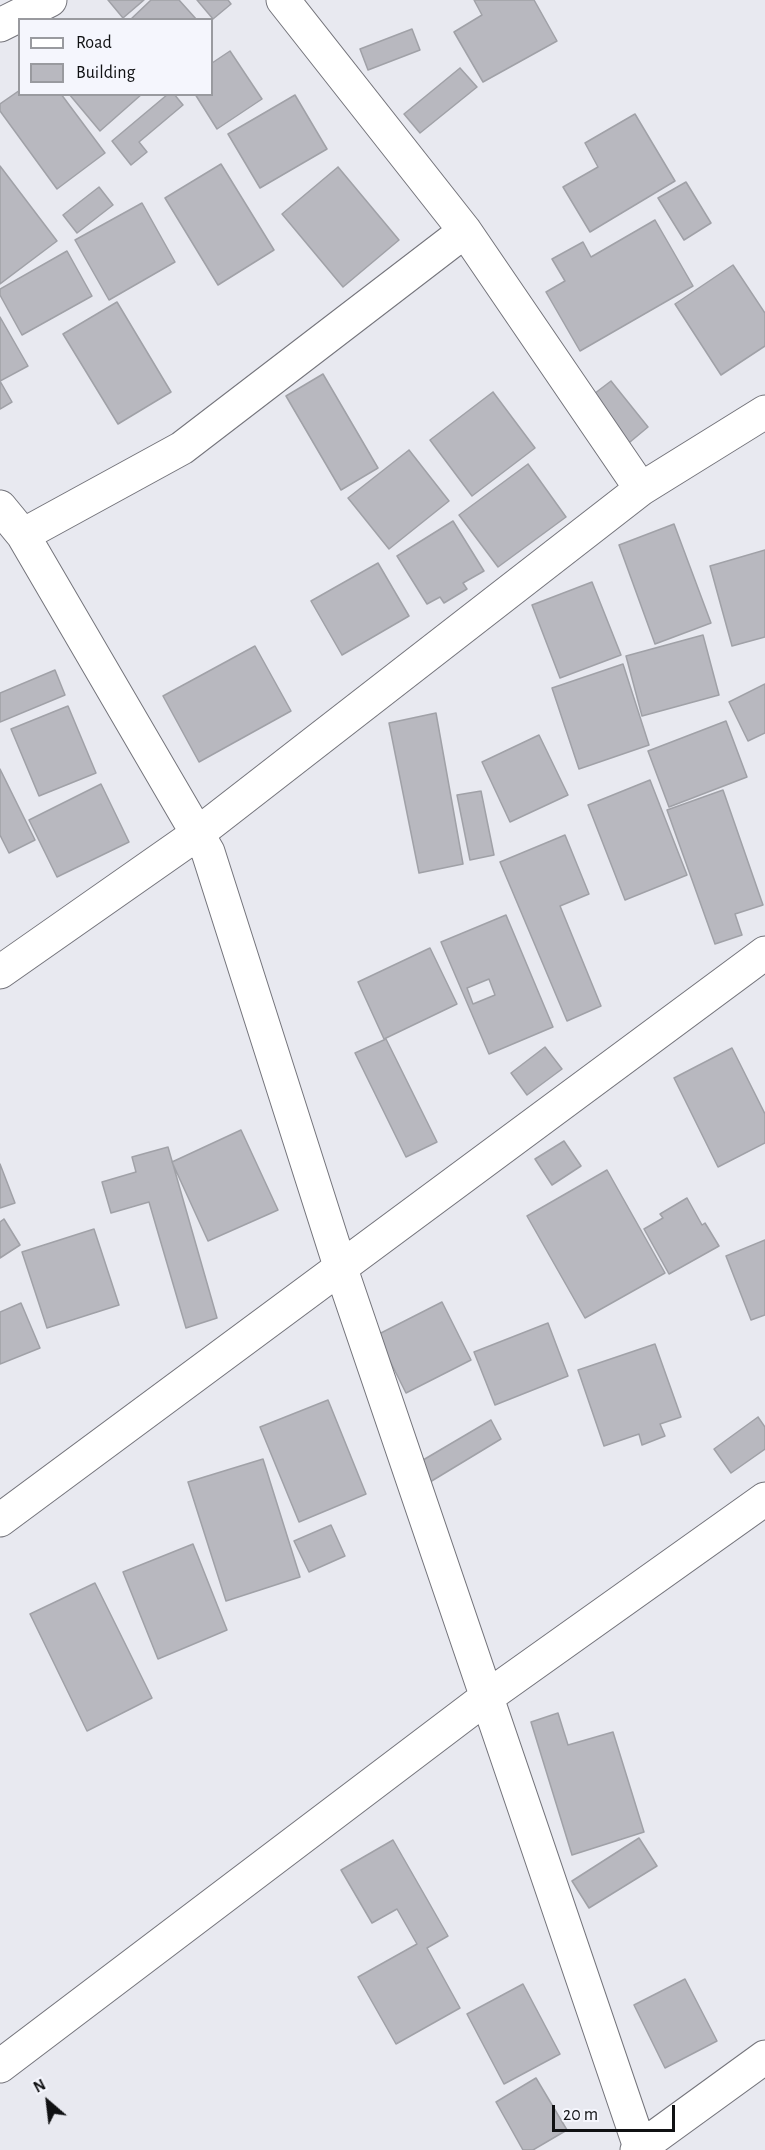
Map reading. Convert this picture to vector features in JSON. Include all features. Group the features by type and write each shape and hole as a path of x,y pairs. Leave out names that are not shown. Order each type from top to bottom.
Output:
{"street":[{"path":"12,13 50,0"},
{"path":"283,0 465,231 641,489"},
{"path":"23,534 182,448 465,231"},
{"path":"0,972 197,834 641,489 765,412"},
{"path":"0,507 23,534 208,852 341,1269 639,2149 765,2057"},
{"path":"0,1520 765,953"},
{"path":"0,2066 487,1697 765,1499"}],"building":[{"path":"108,0 144,0 123,18"},
{"path":"151,0 179,0 195,18 132,18"},
{"path":"197,0 228,0 231,4 212,18"},
{"path":"474,0 534,0 557,41 483,82 454,32 482,15"},
{"path":"412,29 420,50 368,70 360,49"},
{"path":"230,51 262,99 217,129 196,96 213,96 213,62"},
{"path":"460,68 477,87 420,133 404,114"},
{"path":"18,91 18,96 62,96 105,153 57,189 0,111 0,104"},
{"path":"295,95 327,149 260,188 228,134"},
{"path":"71,96 140,96 100,131"},
{"path":"166,96 176,96 183,105 139,142 147,152 131,165 112,141"},
{"path":"635,114 675,181 590,232 563,187 598,167 585,143"},
{"path":"221,164 274,250 218,285 165,198"},
{"path":"0,166 57,241 0,284"},
{"path":"338,167 399,240 343,287 282,214"},
{"path":"686,182 711,223 684,240 658,198"},
{"path":"99,187 113,205 77,233 63,215"},
{"path":"142,203 175,262 109,300 75,240"},
{"path":"655,220 693,286 580,351 546,292 565,281 552,259 583,242 591,257"},
{"path":"67,251 92,296 22,335 0,295 0,289"},
{"path":"733,265 765,313 765,346 721,375 675,304"},
{"path":"117,302 171,392 118,424 63,334"},
{"path":"0,317 28,366 0,381"},
{"path":"323,374 378,468 341,490 286,396"},
{"path":"0,381 12,402 0,409"},
{"path":"611,381 648,427 624,447 586,400"},
{"path":"493,392 535,448 472,496 430,440"},
{"path":"409,450 449,501 389,549 348,498"},
{"path":"528,464 566,517 498,567 459,515"},
{"path":"453,521 484,571 463,583 467,589 444,603 440,597 427,604 397,556"},
{"path":"674,524 711,623 655,644 619,545"},
{"path":"765,550 765,637 732,646 710,566"},
{"path":"378,563 409,616 342,655 311,601"},
{"path":"592,582 621,655 560,678 532,605"},
{"path":"703,635 719,695 642,716 626,656"},
{"path":"255,646 291,711 199,762 163,696"},
{"path":"623,664 649,745 579,769 552,688"},
{"path":"55,670 65,695 0,722 0,693"},
{"path":"765,684 765,733 748,741 729,702"},
{"path":"68,706 96,773 39,796 11,729"},
{"path":"436,713 463,864 419,873 389,723"},
{"path":"726,721 747,777 669,807 648,751"},
{"path":"539,735 568,795 510,822 482,762"},
{"path":"0,769 35,840 9,853 0,835"},
{"path":"650,780 687,875 625,900 588,805"},
{"path":"101,784 129,842 57,877 29,820"},
{"path":"723,790 763,905 735,914 742,935 715,944 667,810"},
{"path":"481,791 494,855 470,860 457,795"},
{"path":"565,835 589,894 560,906 601,1006 567,1021 500,862"},
{"path":"506,915 553,1027 489,1054 441,942","holes":["489,979 495,995 473,1004 467,988"]},
{"path":"430,948 457,1004 384,1039 358,982"},
{"path":"386,1039 437,1142 406,1157 355,1053"},
{"path":"545,1047 562,1069 527,1095 511,1073"},
{"path":"732,1048 765,1114 765,1143 718,1167 674,1078"},
{"path":"241,1130 278,1210 208,1241 172,1162"},
{"path":"564,1141 581,1166 552,1185 535,1159"},
{"path":"168,1147 217,1318 186,1328 149,1202 111,1213 102,1182 136,1172 132,1157"},
{"path":"0,1164 15,1203 0,1208"},
{"path":"607,1170 665,1273 585,1318 527,1216"},
{"path":"687,1198 702,1225 705,1223 719,1246 669,1274 644,1229 663,1218 660,1214"},
{"path":"4,1219 20,1245 0,1258 0,1222"},
{"path":"94,1229 119,1305 47,1328 22,1252"},
{"path":"765,1240 765,1315 751,1320 726,1256"},
{"path":"442,1302 471,1360 406,1393 377,1335"},
{"path":"21,1303 40,1348 0,1364 0,1312"},
{"path":"548,1323 568,1376 495,1405 474,1352"},
{"path":"655,1344 681,1417 660,1424 665,1436 642,1445 639,1434 604,1446 578,1370"},
{"path":"328,1400 366,1494 299,1522 260,1427"},
{"path":"758,1417 765,1427 765,1449 731,1473 714,1449"},
{"path":"491,1420 501,1439 430,1482 418,1463"},
{"path":"263,1459 300,1577 226,1601 188,1482"},
{"path":"331,1525 345,1556 309,1572 294,1541"},
{"path":"193,1544 227,1630 158,1659 123,1572"},
{"path":"95,1583 152,1698 87,1731 30,1614"},
{"path":"558,1713 568,1745 613,1732 644,1832 572,1855 531,1722"},
{"path":"639,1838 657,1866 589,1908 572,1881"},
{"path":"393,1840 448,1936 427,1948 460,2008 396,2044 358,1977 417,1944 397,1909 372,1923 341,1870"},
{"path":"685,1979 717,2041 665,2068 634,2005"},
{"path":"523,1984 560,2054 504,2084 467,2014"},
{"path":"536,2078 567,2130 533,2150 523,2150 496,2102"}]}
